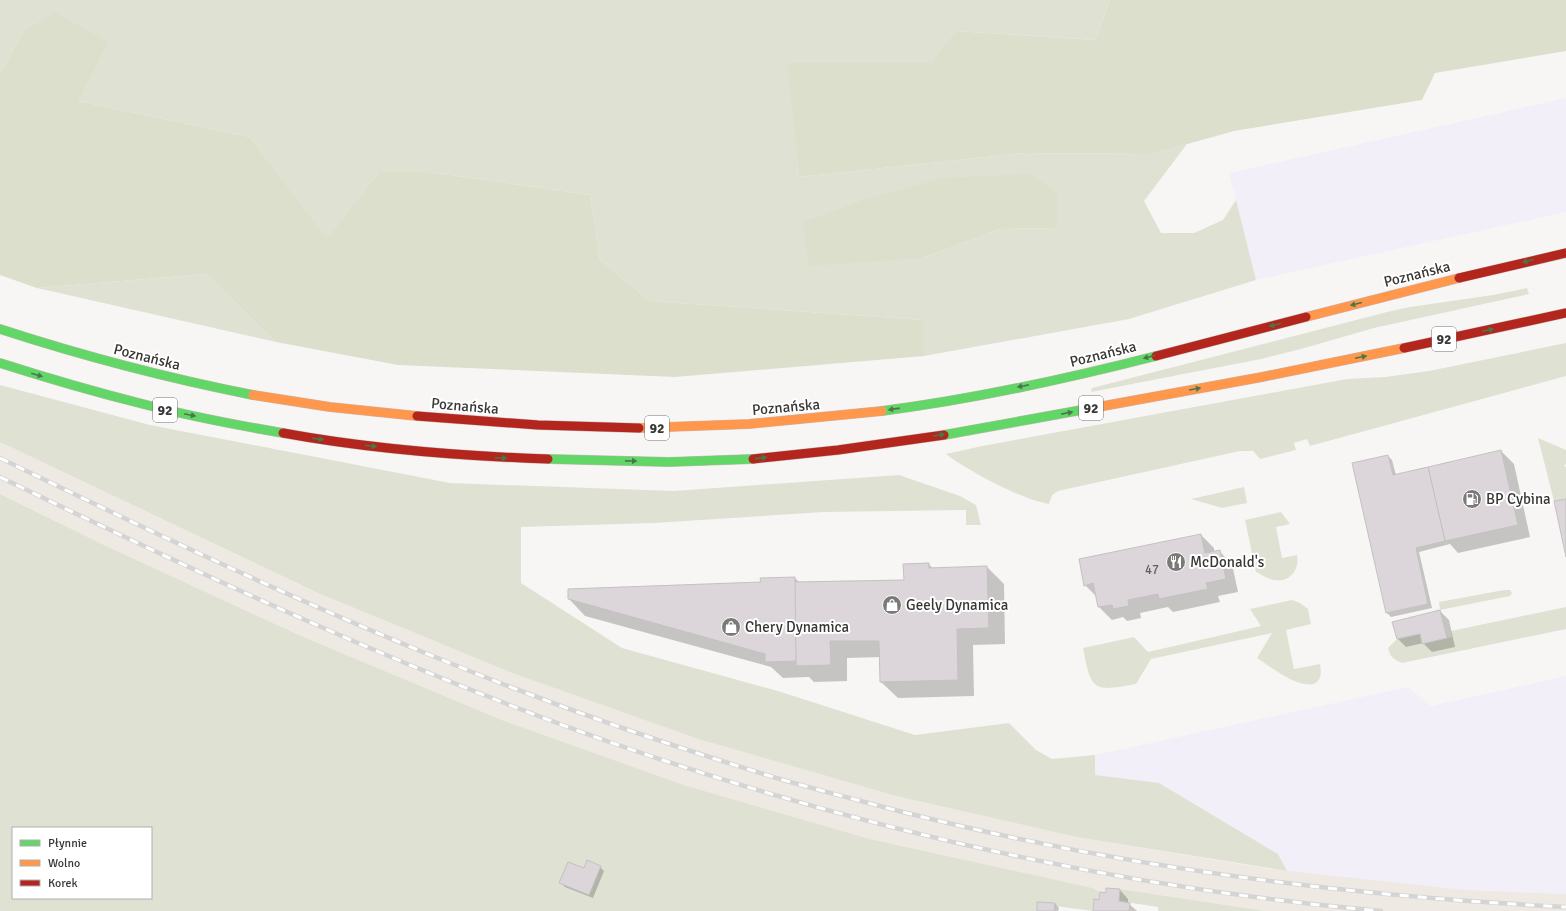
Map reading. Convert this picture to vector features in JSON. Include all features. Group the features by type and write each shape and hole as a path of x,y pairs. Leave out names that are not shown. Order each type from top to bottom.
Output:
{"main road":[{"name":"Poznańska","path":"0,329 74,352 142,370 266,397 331,407 462,420 536,425 665,428 703,427 839,416 893,409 1070,378 1353,305 1566,253"},
{"name":"92","path":"0,364 153,407 215,421 306,438 399,449 487,457 546,460 682,462 749,459 829,451 1026,421 1285,373 1566,313"}],"shaded area":[{"path":"0,0 1110,0 1095,40 955,31 933,63 788,63 799,177 1023,153 1152,154 1187,144 1144,201 1161,233 1194,233 1223,220 1236,200 1256,280 1129,319 924,356 924,320 650,301 600,260 590,195 429,172 379,172 327,240 250,137 78,101 24,31 0,73","holes":["863,200 1057,228 1000,229 923,258"]},
{"path":"1566,98 1566,212 1256,280 1229,173"},
{"path":"206,274 276,342 37,288"},
{"path":"1527,288 1529,294 1374,328 1261,359 1091,392 1092,388 1387,312"},
{"path":"1566,343 1566,376 1310,446 1307,439 1294,443 1296,450 1260,459 1253,451 1240,451 1058,491 1052,495 1049,504 1024,497 1010,491 968,469 946,454 982,446 1347,379 1385,377 1429,371"},
{"path":"0,385 150,425 450,483 674,491 899,475 960,496 976,505 981,525 966,525 966,510 824,512 654,523 521,527 521,583 622,648 778,691 915,735 1009,723 1036,750 1052,759 1095,755 1095,775 1159,783 1278,854 1287,871 1076,837 896,796 698,739 512,673 318,593 0,442"},
{"path":"1538,438 1566,450 1566,464 1564,466 1566,467 1566,499 1554,501"},
{"path":"0,442 318,593 512,673 698,739 896,796 1076,837 1271,869 1466,890 1566,894 1566,911 1266,911 1120,889 1106,888 1106,893 1100,892 1093,888 870,839 684,785 502,720 299,635 102,544 0,494"},
{"path":"1244,487 1247,503 1222,508 1191,499"},
{"path":"0,494 102,544 299,635 502,720 684,785 870,839 1093,888 1100,892 1099,900 1094,899 1093,911 1055,906 1055,903 1038,902 1037,911 0,911"},
{"path":"1281,512 1290,524 1276,527 1282,558 1297,555 1298,560 1293,574 1285,579 1274,580 1256,572 1245,520"},
{"path":"1510,590 1512,593 1510,596 1440,610 1439,602"},
{"path":"1292,600 1300,603 1308,609 1311,624 1286,630 1294,669 1320,664 1320,678 1317,682 1303,684 1295,681 1286,677 1257,658 1272,633 1151,659 1136,684 1111,688 1102,687 1096,685 1089,673 1083,648 1134,637 1148,652 1261,626 1250,609"},
{"path":"1566,607 1566,629 1402,663 1393,658 1388,648 1397,639 1420,634 1422,644 1452,637 1451,631"},
{"path":"1566,676 1566,894 1466,890 1287,871 1278,854 1095,775 1095,755 1408,687 1431,706"},
{"path":"1120,889 1266,911 1158,911 1158,907 1119,901"}],"green space":[{"path":"1110,0 1566,0 1566,51 1435,73 1422,100 1234,131 1152,154 1023,153 799,177 787,63 932,63 955,31 1095,40"},
{"path":"55,12 108,42 78,101 250,137 327,239 379,172 429,172 590,195 600,260 650,301 924,320 924,356 675,377 398,365 276,342 206,274 37,288 0,275 0,73 24,31"},
{"path":"1032,174 1057,194 1057,228 1000,229 923,258 809,266 803,222 863,200 942,178"}],"building":[{"path":"1501,450 1518,525 1445,541 1428,467"},
{"path":"1388,455 1393,475 1428,467 1445,541 1416,548 1428,604 1386,613 1352,463"},
{"path":"1566,499 1566,557 1554,501"},
{"path":"1201,534 1205,553 1220,550 1226,579 1206,583 1208,589 1159,599 1158,594 1128,600 1129,606 1113,609 1112,605 1098,607 1093,583 1084,586 1079,559"},
{"name":"Geely Dynamica","path":"929,563 929,568 987,566 989,628 957,629 958,680 880,682 879,641 830,641 831,665 796,666 794,582 904,580 903,564"},
{"name":"Chery Dynamica","path":"795,577 796,661 765,662 765,654 568,599 568,589 761,582 760,578"},
{"path":"1440,610 1447,638 1422,644 1420,634 1397,639 1392,622"},
{"path":"587,860 601,866 589,895 559,883 568,862 584,868"},
{"path":"1106,888 1120,889 1119,901 1130,903 1129,911 1093,911 1094,899 1099,900 1100,892 1106,893"},
{"path":"1037,902 1055,903 1054,911 1037,911"}],"railway":[{"path":"0,458 216,561 435,657 593,718 793,783 944,822 1032,842 1209,873 1387,894 1476,902 1566,907"},
{"path":"0,477 152,550 383,654 460,686 539,716 618,745 711,776 804,804 899,829 1090,871 1284,901 1381,911"}],"traffic: fast":[{"path":"0,329 125,366 253,395"},
{"path":"882,411 951,401 1020,388 1156,356"},
{"path":"0,363 89,390 160,408 213,420 283,433"},
{"path":"944,435 1098,407"},
{"path":"548,459 669,462 753,459"}],"traffic: slow":[{"path":"1306,317 1459,278"},
{"path":"1098,407 1262,377 1404,348"},
{"path":"253,395 330,407 417,416"},
{"path":"639,428 749,424 882,411"}],"traffic: jam":[{"path":"1459,278 1566,253"},
{"path":"1404,348 1566,313"},
{"path":"1156,356 1306,317"},
{"path":"417,416 538,425 639,428"},
{"path":"283,433 316,439 415,451 548,459"},
{"path":"753,459 838,450 944,435"}],"place":[{"name":"BP Cybina","path":"1472,499"},
{"name":"McDonald's","path":"1176,562"},
{"name":"Geely Dynamica","path":"892,605"},
{"name":"Chery Dynamica","path":"731,627"}]}
